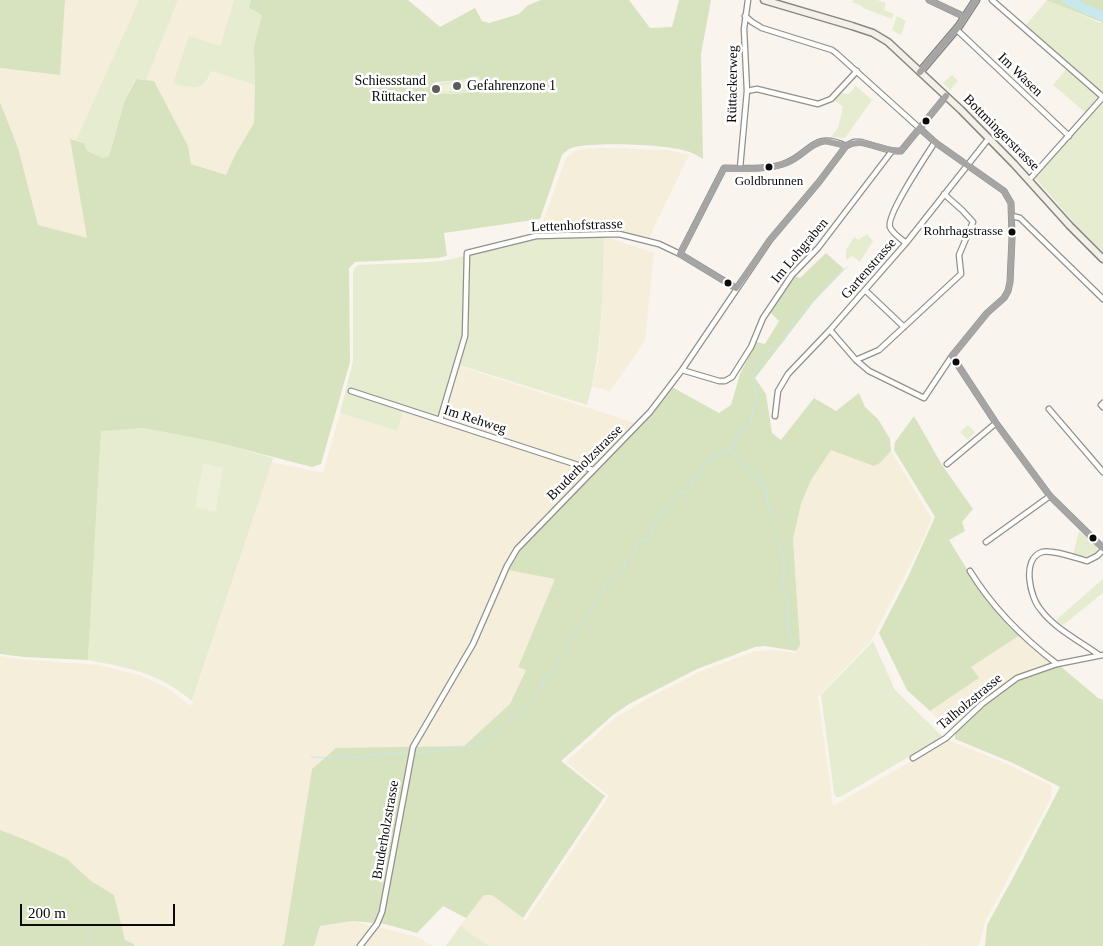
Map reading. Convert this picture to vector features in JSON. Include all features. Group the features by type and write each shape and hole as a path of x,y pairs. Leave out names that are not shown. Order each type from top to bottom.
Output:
{"main road":[{"name":"Bottmingerstrasse","path":"764,0 873,33 888,42 989,138 1070,226 1103,258"},
{"path":"920,72 956,29 976,0"}],"street":[{"name":"Rüttackerweg","path":"740,168 747,91 744,29 748,0"},
{"path":"929,0 964,17"},
{"path":"992,0 1103,97 1029,180"},
{"path":"745,16 762,28 832,50 858,71 935,142 1004,191 1011,203 1010,282 1008,291 1004,298 987,313 952,356 924,398 869,371 856,360 830,330"},
{"name":"Im Wasen","path":"956,29 1069,136"},
{"path":"747,91 757,88 818,104 831,99 858,71"},
{"path":"680,254 724,168 758,168 786,163 796,158 812,144 820,141 836,142 846,146 854,142 861,142 892,152 899,152 904,149 946,96"},
{"name":"Gartenstrasse","path":"775,416 778,391 788,374 830,330 906,244 989,138"},
{"path":"906,244 890,229 889,221 898,202 935,142"},
{"name":"Bruderholzstrasse","path":"360,946 377,924 382,912 413,748 474,644 507,566 517,549 637,427 682,370 770,240 819,182 846,146"},
{"name":"Im Lohgraben","path":"682,370 719,381 725,381 732,377 751,346 763,318 777,296 792,275 825,239 892,152"},
{"path":"856,360 879,350 961,274 959,255 973,222 944,194"},
{"path":"1012,216 1020,218 1103,299"},
{"name":"Lettenhofstrasse","path":"440,420 465,336 467,254 536,236 619,234 659,244 680,254 736,288"},
{"path":"865,290 904,327"},
{"path":"952,356 996,423 1050,496 1103,549 1097,556 1087,561 1049,551 1042,552 1031,561 1029,568 1034,599 1040,610 1052,621 1102,656"},
{"name":"Im Rehweg","path":"351,391 593,470"},
{"path":"1103,403 1101,405 1103,407"},
{"path":"1050,409 1103,472"},
{"path":"948,464 996,423"},
{"path":"986,542 1050,496"},
{"path":"970,571 991,602 1019,631 1057,664"},
{"name":"Talholzstrasse","path":"913,758 946,738 982,704 1017,678 1057,664 1102,656"}],"shaded area":[{"path":"65,0 139,0 76,140 70,139 87,238 38,225 18,148 0,102 0,68 60,75"},
{"path":"178,0 234,0 220,46 173,84 197,87 204,85 209,79 211,71 255,85 254,123 235,155 226,175 191,164 188,146 154,81 146,80"},
{"path":"599,148 668,150 689,155 649,238 617,232 550,234 539,232 566,158 576,150"},
{"path":"604,236 654,253 645,341 610,391 592,386 598,361"},
{"path":"456,365 638,424 543,517 516,548 504,569 555,579 518,666 526,669 511,704 464,746 336,748 312,769 284,944 281,946 134,946 134,944 125,940 114,895 91,881 67,859 0,830 0,656 99,665 139,675 166,687 191,706 271,462 323,473 340,413 397,431 404,410 439,421"},
{"path":"831,450 874,465 880,463 891,451 932,519 871,641 818,697 833,806 948,740 1005,763 1050,785 1052,788 1051,798 986,920 979,945 489,946 460,926 484,895 492,895 525,921 609,796 567,763 568,760 615,718 648,698 699,672 755,651 775,650 795,653 800,645 793,539 801,504 811,480"},
{"path":"1020,635 1053,663 1015,677 952,729 948,729 930,711 978,679 971,667"},
{"path":"352,921 411,935 420,938 432,946 314,946 320,926"}],"green space":[{"path":"0,0 65,0 60,75 0,68"},
{"path":"139,0 178,0 146,80 135,79 125,100 109,156 103,158 87,151 84,143 76,140"},
{"path":"234,0 251,0 249,8 262,15 254,46 255,85 211,71 205,83 201,86 192,87 173,84 189,36 220,46"},
{"path":"251,0 408,0 440,27 475,8 482,21 489,23 519,14 528,5 541,0 629,0 650,28 672,27 679,0 711,0 701,54 703,159 695,154 676,149 647,145 614,144 573,147 562,155 540,219 444,233 447,256 355,262 349,268 350,362 321,464 312,467 211,441 143,428 101,431 88,660 0,654 0,102 18,148 38,225 87,238 70,139 84,143 87,151 103,158 109,156 125,100 136,79 154,81 188,146 191,164 226,175 235,155 254,123 254,46 262,15 249,8","holes":["480,77 480,91 433,94 432,84 437,82"]},
{"path":"854,0 877,0 886,3 884,10 894,14 892,19 863,8 852,2"},
{"path":"1046,0 1103,0 1103,24 1101,22"},
{"path":"1047,0 1103,24 1103,94 1025,26"},
{"path":"897,16 906,21 901,35 892,30"},
{"path":"1067,68 1100,97 1086,113 1053,85"},
{"path":"952,75 958,81 950,90 943,83"},
{"path":"480,76 480,91 433,94 432,84"},
{"name":"Gefahrenzone 1","path":"475,81 476,88 438,92 438,85"},
{"path":"856,86 872,100 845,138 831,137 838,128 843,107 834,100 841,93 849,94"},
{"path":"1103,100 1103,253 1091,242 1035,178"},
{"path":"867,234 873,241 860,262 852,256 846,260 846,250 854,237 858,240"},
{"path":"604,236 599,342 587,405 456,364 440,417 405,406 397,431 340,413 353,361 353,274 354,269 358,265 448,260 534,238"},
{"path":"826,253 844,269 815,300 755,378 766,394 772,433 781,440 814,398 836,411 859,393 865,407 878,419 890,439 891,451 880,463 874,466 831,450 811,480 801,504 793,539 800,645 796,651 765,646 755,647 697,669 629,704 613,715 561,761 605,796 523,918 492,895 484,895 466,918 443,906 417,933 385,924 352,921 320,926 314,946 281,946 284,944 312,769 336,748 464,746 510,704 526,670 518,667 555,579 508,570 513,559 525,542 634,433 672,387 719,413 731,405 740,374 756,342 765,344 779,321 768,310 792,275 800,278"},
{"path":"914,416 942,465 973,509 962,522 965,531 949,540 983,595 1020,635 971,667 979,678 930,711 907,690 879,633 907,579 935,517 894,450 895,442"},
{"path":"968,425 975,432 968,440 960,432"},
{"path":"143,428 211,441 273,458 192,701 156,678 131,669 88,660 101,430"},
{"path":"203,463 223,468 216,511 213,512 195,508"},
{"path":"1079,531 1096,545 1097,552 1086,557 1073,555"},
{"path":"1103,579 1103,593 1063,625 1056,620"},
{"path":"873,641 895,690 943,737 840,797 836,797 821,695"},
{"path":"1059,665 1098,698 1103,700 1103,946 985,946 987,925 1060,787 1013,763 955,739 955,732 995,696 1024,677"},
{"path":"0,830 67,859 91,881 114,895 125,940 134,944 134,946 0,946"},
{"path":"460,926 489,946 446,946"}],"waterway":[{"path":"1067,0 1103,17"},
{"path":"416,752 455,749 457,746 470,747 497,732 514,716 524,713 531,700 542,688 544,676 551,674 555,669 559,656 601,595 604,585 615,577 624,566 625,561 635,551 640,541 650,538 652,524 663,515 665,508 673,502 678,492 684,492 690,488 692,479 699,475 703,464 714,458 717,454 729,450 735,441 737,432 751,423 753,410 758,403 754,375 755,369 762,357 784,341 795,320 847,267"},
{"path":"731,450 744,467 757,473 759,482 766,486 768,505 772,518"},
{"path":"774,534 784,559 782,583 788,604 787,624 792,643"},
{"path":"311,757 337,758 342,756 359,758 370,755 406,752"},
{"path":"85,931 94,946"}],"transit line":[{"path":"929,0 965,17"},
{"path":"920,72 959,26 976,0"},
{"path":"846,146 860,143 901,151 946,96"},
{"path":"920,129 936,143 1004,191 1011,203 1012,238 1008,291 1004,298 987,313 952,356"},
{"path":"825,141 846,146 819,182 770,240 736,288 680,254 724,168 758,168 783,164 791,161 815,144 825,141"},
{"path":"952,356 996,423 1050,496 1103,548"}],"place":[{"name":"Gefahrenzone 1","path":"457,86"},
{"name":"Schiessstand Rüttacker","path":"436,89"},
{"name":"Goldbrunnen","path":"769,167"},
{"name":"Rohrhagstrasse","path":"1012,232"}]}
